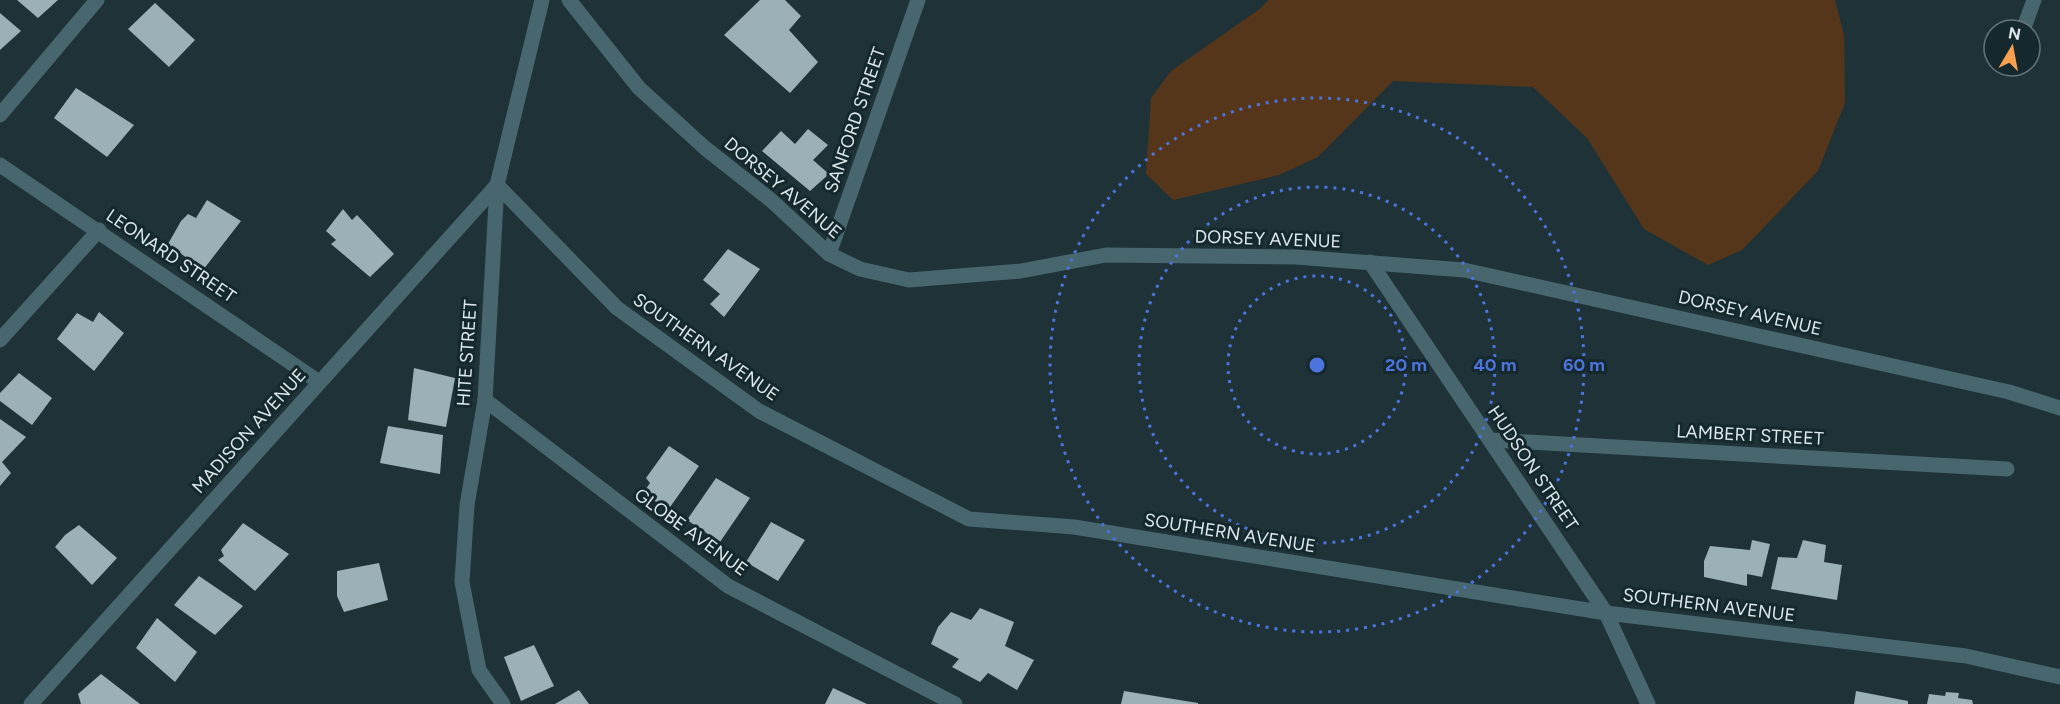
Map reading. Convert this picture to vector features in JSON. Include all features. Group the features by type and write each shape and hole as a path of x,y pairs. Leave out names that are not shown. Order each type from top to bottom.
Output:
{"street":[{"path":"0,115 98,0"},
{"name":"HITE STREET","path":"503,704 479,670 462,582 467,505 485,400 497,185 542,0"},
{"name":"DORSEY AVENUE","path":"569,0 639,88 705,148 772,201 829,254 860,269 909,280 1021,271 1106,255 1296,257 1464,270 2009,392 2060,408"},
{"name":"SANFORD STREET","path":"829,254 918,0"},
{"path":"2027,18 2034,0"},
{"name":"LEONARD STREET","path":"0,165 99,230 319,382"},
{"name":"MADISON AVENUE","path":"31,704 497,185"},
{"name":"SOUTHERN AVENUE","path":"497,185 617,308 759,411 969,519 1074,527 1606,613 1966,656 2060,677"},
{"path":"0,340 99,230"},
{"name":"HUDSON STREET","path":"1370,262 1606,613 1648,704"},
{"name":"GLOBE AVENUE","path":"485,400 728,586 955,704"},
{"name":"LAMBERT STREET","path":"1491,440 2007,469"}],"shaded area":[{"path":"1268,0 1835,0 1844,35 1845,103 1818,171 1742,250 1708,265 1644,229 1587,138 1533,87 1393,81 1318,157 1279,175 1173,200 1146,174 1151,98 1171,71 1261,8"}],"building":[{"path":"17,0 58,0 38,18"},
{"path":"760,0 785,0 801,16 789,30 818,62 790,93 724,35"},
{"path":"155,3 195,40 169,67 128,29"},
{"path":"0,13 21,31 0,50"},
{"path":"76,88 134,125 107,157 54,118"},
{"path":"808,129 828,145 813,160 829,174 810,191 762,151 781,131 795,144"},
{"path":"207,200 241,221 203,270 168,244 181,221 188,214 196,218"},
{"path":"343,209 352,220 357,215 394,254 370,277 331,244 336,240 326,231"},
{"path":"728,249 760,269 724,317 710,304 720,294 703,280"},
{"path":"99,312 124,333 94,371 57,339 77,313 93,322"},
{"path":"414,368 455,378 446,427 408,420"},
{"path":"19,373 52,398 32,425 0,401 0,393"},
{"path":"0,419 26,437 2,462 11,473 0,486"},
{"path":"388,426 443,435 440,474 380,463"},
{"path":"669,446 699,466 668,510 643,493 650,483 646,478"},
{"path":"716,478 750,498 720,542 687,520"},
{"path":"771,522 805,540 778,581 746,562"},
{"path":"243,523 289,554 255,591 218,560 224,556 221,550"},
{"path":"79,525 117,558 92,585 55,547 65,535"},
{"path":"1752,540 1770,544 1762,577 1747,574 1747,586 1704,577 1704,561 1710,546 1750,550"},
{"path":"1803,540 1826,545 1824,562 1842,565 1837,600 1771,589 1778,557 1797,558"},
{"path":"379,563 388,600 344,612 337,596 337,571"},
{"path":"199,576 243,606 215,635 174,605"},
{"path":"980,608 1014,622 1005,646 1034,660 1017,690 988,673 980,682 952,667 959,659 931,644 938,627 951,612 971,620"},
{"path":"157,618 197,652 175,682 136,648"},
{"path":"534,645 554,686 521,701 504,657"},
{"path":"101,674 140,704 81,704 78,694"},
{"path":"833,688 867,704 825,704"},
{"path":"579,690 589,704 555,704"},
{"path":"1124,691 1198,703 1198,704 1121,704"},
{"path":"1856,691 1908,701 1908,704 1854,704"},
{"path":"1946,692 1959,693 1958,698 1972,700 1973,704 1927,704 1929,694 1945,696"}]}
